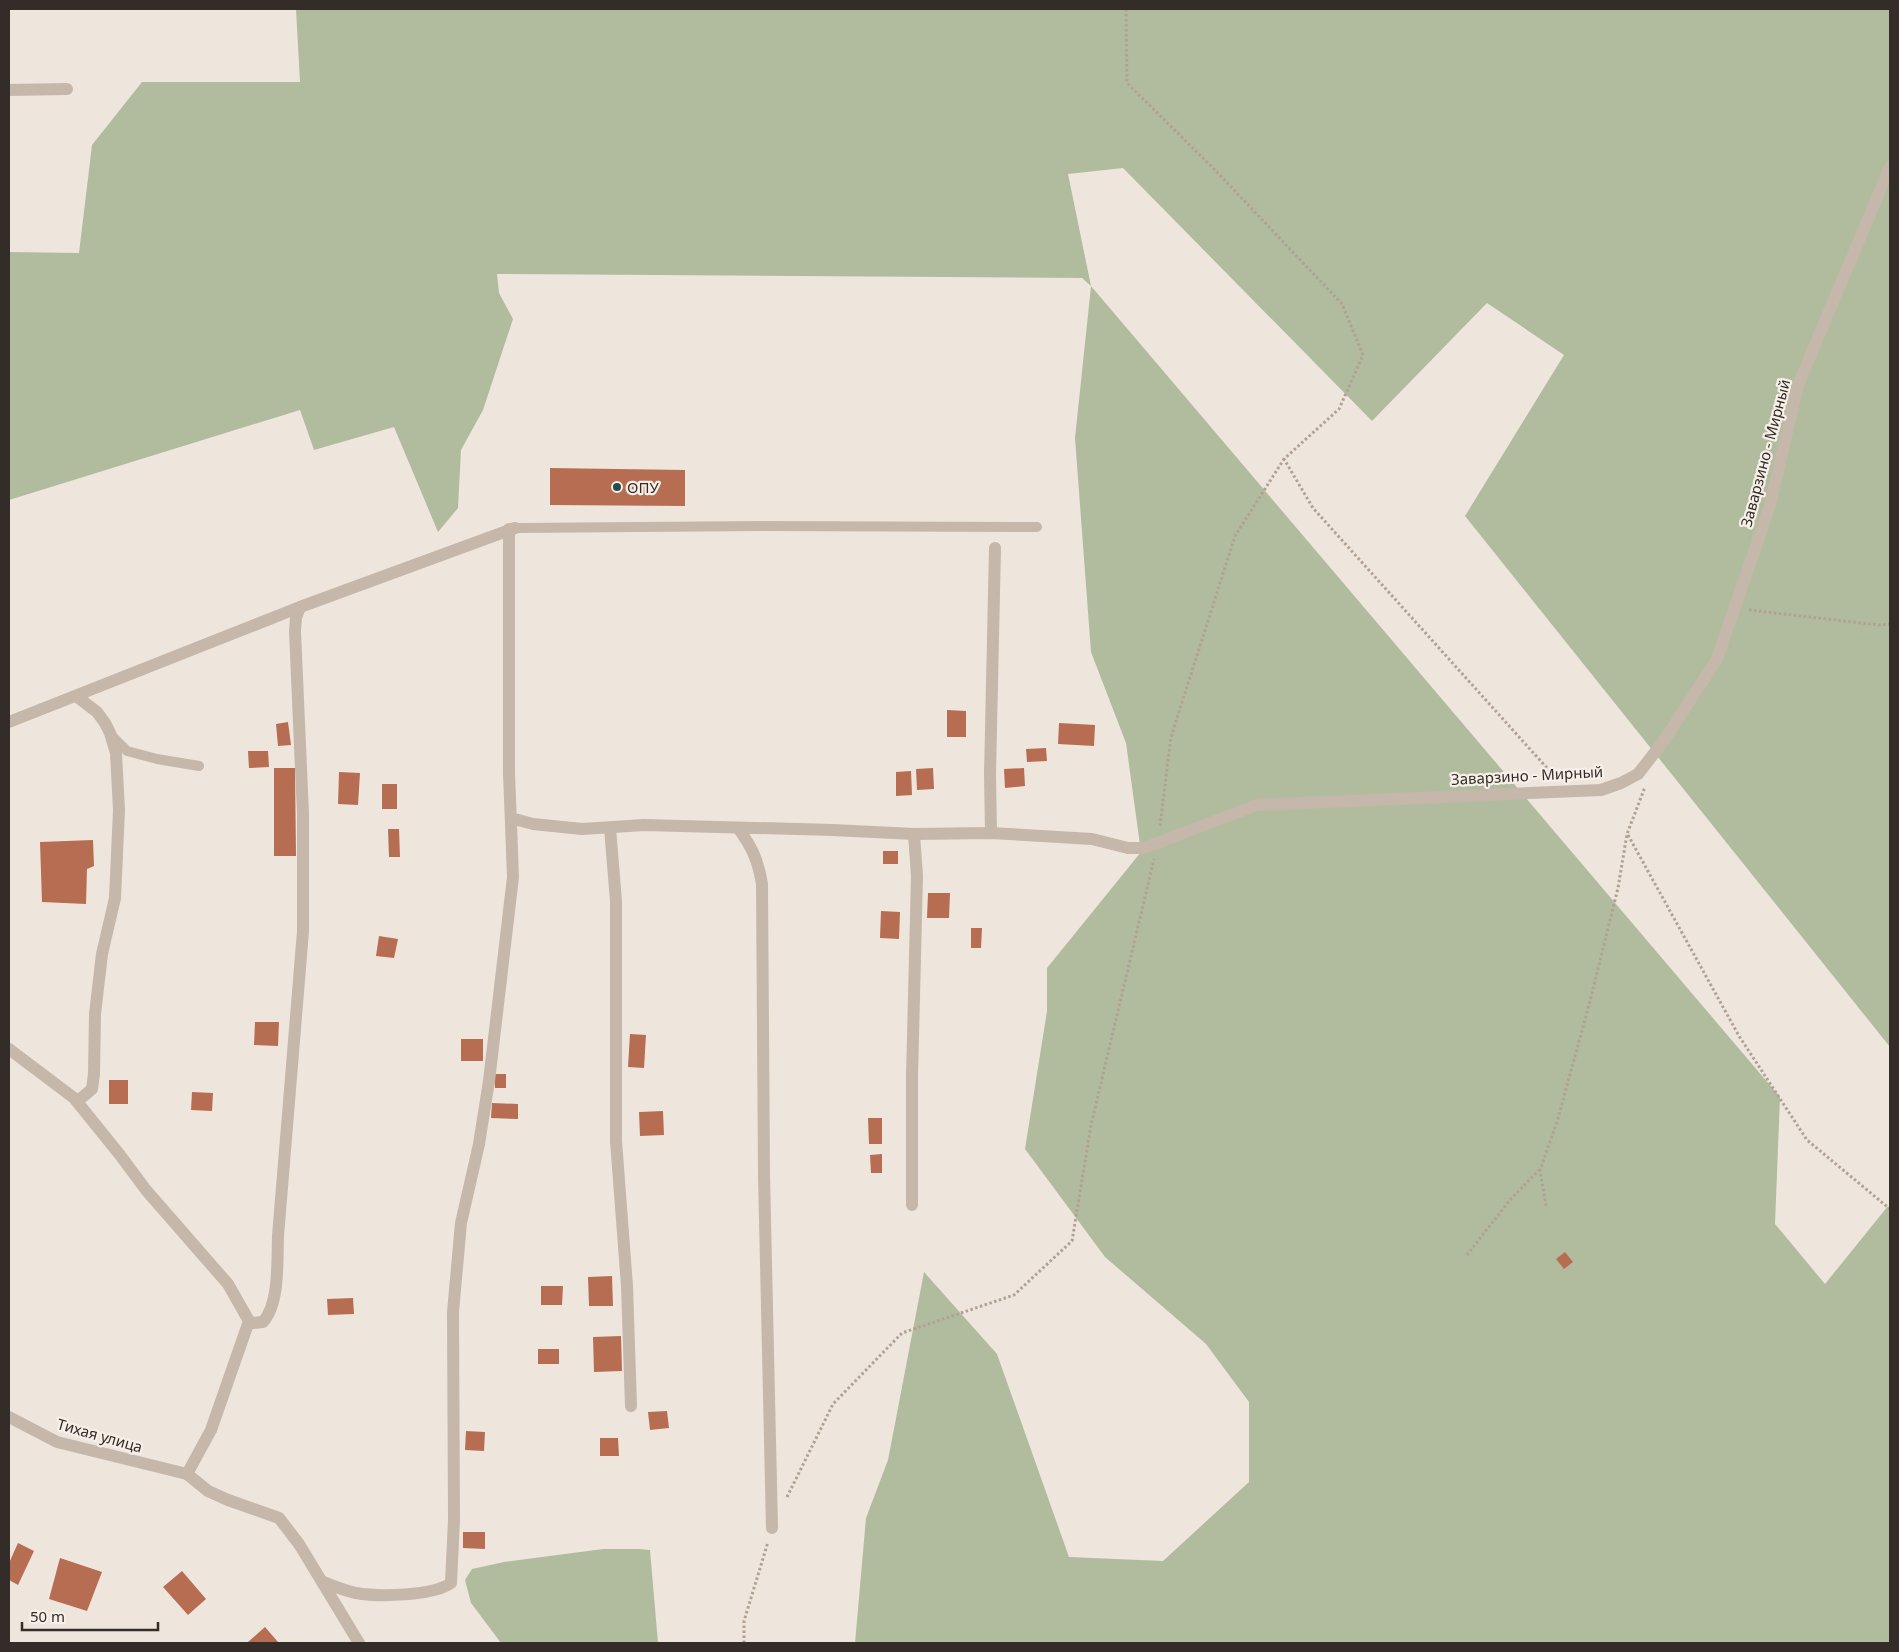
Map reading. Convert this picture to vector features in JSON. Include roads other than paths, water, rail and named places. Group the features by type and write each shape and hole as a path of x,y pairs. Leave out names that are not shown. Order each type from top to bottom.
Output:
{"street":[{"path":"9,90 67,89"},
{"name":"Заварзино - Мирный","path":"512,818 533,824 582,829 644,825 914,834 991,833 1092,839 1128,848 1144,848 1257,805 1601,790 1620,784 1638,774 1663,742 1717,659 1770,505 1798,385 1890,167"},
{"path":"9,722 300,607 513,529 509,772 513,878 481,1135 461,1223 453,1312 454,1520 451,1583 443,1589 435,1591 390,1595 356,1593 323,1582"},
{"path":"991,833 990,774 995,548"},
{"path":"248,1322 264,1322 272,1308 276,1285 278,1236 303,931 303,814 296,631 296,618 300,607"},
{"path":"74,1098 79,1100 92,1089 96,1005 102,954 115,898 119,790 116,754 110,733 96,712 76,696"},
{"path":"610,828 616,901 616,1141 627,1286 631,1406"},
{"path":"738,828 752,847 759,865 762,884 764,1184 772,1528"},
{"path":"912,1205 912,1077 917,876 914,834"},
{"path":"9,1049 74,1098 146,1190 228,1284 248,1322 211,1430 187,1474 208,1491 279,1518 287,1526 323,1582 359,1643"},
{"name":"Тихая улица","path":"9,1417 57,1442 187,1474"}],"lane":[{"path":"513,529 752,526 1037,527"},
{"path":"110,733 127,751 158,759 199,766"}],"place":[{"name":"ОПУ","path":"617,487"}]}
